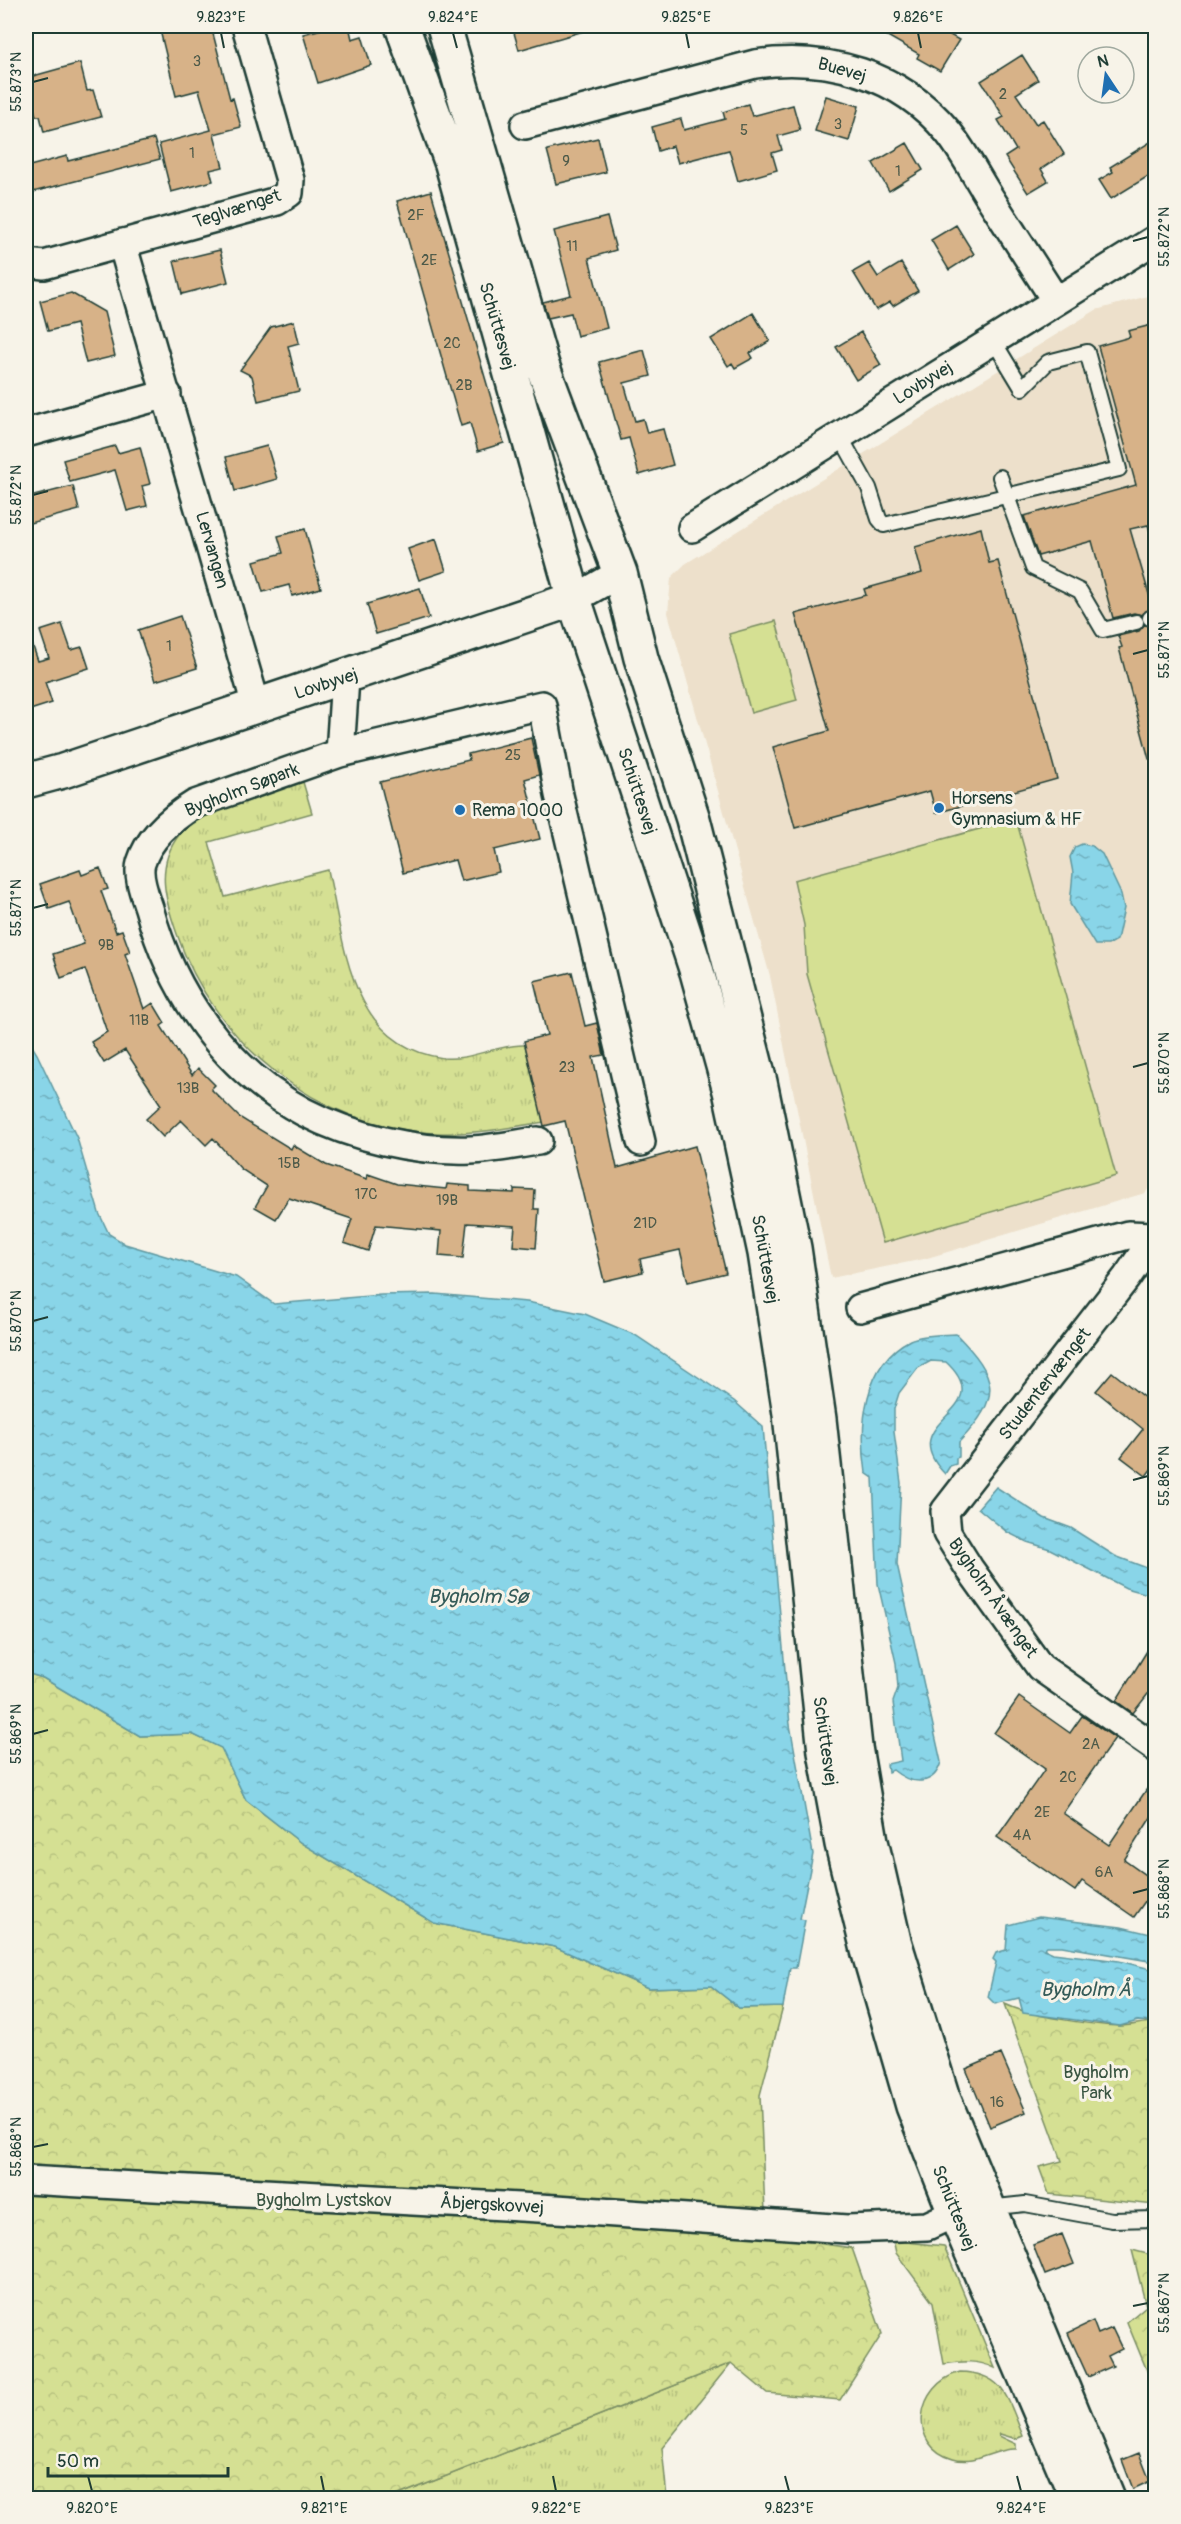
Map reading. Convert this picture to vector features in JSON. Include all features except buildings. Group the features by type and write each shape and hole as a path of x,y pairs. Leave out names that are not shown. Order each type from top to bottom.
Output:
{"main road":[{"name":"Schüttesvej","path":"402,26 452,164 574,599 697,972 730,1091 765,1253 790,1414 825,1752 842,1844 868,1950 913,2106 955,2213 1077,2499"},
{"name":"Schüttesvej","path":"444,26 542,365 620,573 641,658 696,831 759,1082 794,1248 819,1419 855,1747 871,1841 894,1941 942,2095 1108,2499"},
{"name":"Lovbyvej","path":"26,781 63,771 256,705 345,678 574,599"}],"street":[{"name":"Teglvænget","path":"122,243 277,201 289,193 290,180 246,26"},
{"name":"Buevej","path":"525,125 755,64 786,60 809,61 851,68 893,88 923,108 948,133 1056,301"},
{"name":"Lovbyvej","path":"692,528 839,434 1155,239"},
{"path":"26,263 44,265 122,243"},
{"name":"Lervangen","path":"122,243 256,705"},
{"path":"26,433 167,394"},
{"name":"Lovbyvej","path":"574,599 620,573"},
{"path":"340,753 345,678"},
{"name":"Bygholm Søpark","path":"538,1141 470,1150 410,1146 356,1133 304,1112 259,1083 204,1026 180,990 153,923 143,888 140,865 152,841 176,816 195,804 340,753 542,705 559,795 641,1142"},
{"name":"Studentervænget","path":"860,1308 1058,1248 1128,1235 1155,1235"},
{"name":"Studentervænget","path":"947,1533 945,1511 1127,1277 1155,1235"},
{"name":"Bygholm Åvænget","path":"947,1533 969,1568 1040,1667 1155,1748"},
{"name":"Åbjergskovvej","path":"26,2180 557,2209 847,2229 927,2226 955,2213"}],"lane":[{"path":"839,434 869,488 879,519 884,525 1119,469 1087,352 1048,362 1022,388 993,340"},
{"path":"1000,477 1033,568 1080,591 1103,630 1147,619"},
{"path":"988,2208 1025,2204 1112,2220 1155,2219"}],"shaded area":[{"name":"Horsens Gymnasium & HF","path":"1155,294 1156,1180 1145,1193 924,1259 831,1278 770,976 668,613 671,578 685,564 1096,310"}],"green space":[{"path":"776,621 797,700 751,713 729,634"},
{"path":"303,782 312,813 209,842 225,897 328,870 347,959 357,987 370,1013 388,1034 412,1049 443,1058 463,1057 515,1045 525,1045 544,1122 476,1132 435,1133 392,1127 351,1115 312,1097 276,1073 244,1044 216,1010 194,974 177,934 164,883 167,859 179,835 188,826 202,818 237,803"},
{"path":"1016,819 1116,1176 883,1243 807,974 804,925 794,880"},
{"name":"Bygholm Lystskov","path":"26,1673 43,1678 140,1736 192,1734 222,1748 246,1800 301,1843 434,1923 555,1947 648,1988 711,1986 739,2008 783,2007 760,2095 766,2236 852,2248 882,2334 840,2400 767,2393 731,2363 391,2498 26,2498"},
{"name":"Bygholm Park","path":"1005,2004 1044,2016 1092,2024 1119,2026 1155,2022 1155,2205 1049,2194 1039,2167 1062,2161"},
{"path":"897,2241 944,2246 995,2368 970,2362 944,2364 933,2303 896,2253 894,2244"},
{"path":"1132,2250 1155,2256 1155,2371 1148,2373 1127,2322 1146,2306"},
{"path":"731,2363 662,2448 667,2498 391,2498"},
{"path":"960,2372 987,2377 1003,2391 1023,2436 1016,2439 1000,2434 999,2436 1016,2444 1016,2449 961,2461 938,2452 928,2442 923,2429 922,2416 926,2402 933,2389 945,2379"}],"water":[{"path":"1082,844 1092,846 1102,854 1121,894 1124,908 1117,940 1108,945 1095,945 1070,904 1073,873 1070,857 1075,847"},
{"name":"Bygholm Sø","path":"26,1036 77,1138 99,1213 109,1234 125,1244 236,1277 274,1304 381,1295 435,1294 527,1302 585,1314 635,1335 734,1401 763,1427 790,1725 813,1854 800,1919 805,1920 796,1968 790,1968 783,2007 739,2008 711,1986 648,1988 555,1947 434,1923 301,1843 246,1800 221,1748 192,1734 140,1736 43,1678 26,1673"},
{"path":"956,1334 980,1363 987,1375 990,1387 983,1412 959,1442 959,1457 956,1458 956,1464 950,1466 945,1474 932,1455 930,1440 936,1428 956,1406 962,1394 960,1379 946,1362 931,1361 918,1368 899,1393 894,1409 894,1432 901,1483 897,1564 941,1762 933,1776 914,1781 893,1770 888,1772 887,1764 901,1761 893,1702 898,1688 896,1663 878,1584 873,1478 866,1473 864,1417 874,1380 882,1364 894,1351 915,1338"},
{"path":"996,1487 1044,1518 1071,1528 1115,1556 1155,1571 1155,1596 1126,1588 1050,1549 1027,1542 1007,1532 978,1508"},
{"name":"Bygholm Å","path":"1039,1917 1121,1927 1155,1935 1155,1962 1062,1946 1047,1946 1044,1949 1053,1953 1119,1961 1155,1970 1155,2022 1138,2021 1120,2026 1023,2013 1019,1998 995,2004 988,1997 996,1962 993,1959 996,1953 1006,1950 1008,1925"}],"place":[{"name":"Horsens Gymnasium & HF","path":"939,808"},
{"name":"Rema 1000","path":"460,810"}]}
